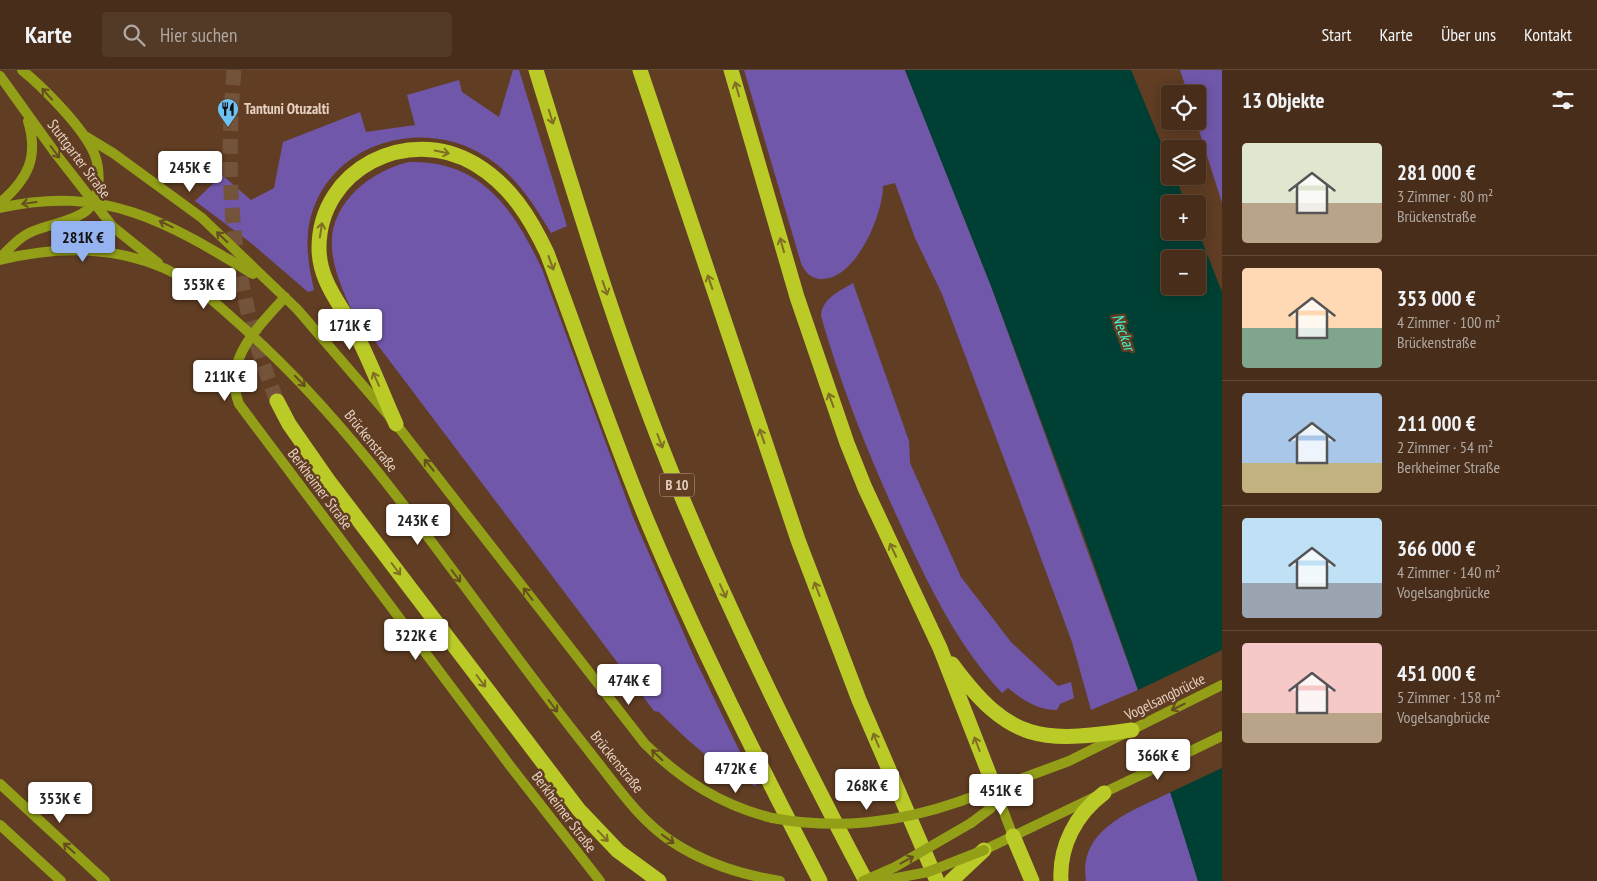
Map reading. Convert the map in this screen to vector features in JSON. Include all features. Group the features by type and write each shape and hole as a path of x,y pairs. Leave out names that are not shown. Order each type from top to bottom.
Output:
{"highway":[{"name":"B 10","path":"536,70 597,264 676,482 762,676 808,771 865,881"},
{"path":"640,70 798,540 859,700 937,881"},
{"path":"731,70 797,297 841,426 865,488 940,648 994,789"},
{"path":"396,424 354,330 323,276 318,249 321,229 326,210 333,197 342,184 361,167 385,154 399,150 444,151 473,163 503,185 527,213 536,230 547,253 637,496 686,612 723,692 820,881"},
{"path":"277,401 289,424 328,480 579,810 618,851 660,881"},
{"path":"940,648 962,678 998,714 1032,733 1062,737 1132,730"},
{"path":"1061,881 1063,853 1066,842 1084,806 1104,793"},
{"path":"1013,836 1032,881"},
{"path":"951,881 984,850"}],"main road":[{"name":"Stuttgarter Straße","path":"22,70 84,136"},
{"name":"Stuttgarter Straße","path":"0,76 94,203 123,237 166,270"},
{"path":"0,203 18,185 31,161 34,139 26,113"},
{"path":"0,259 24,236 80,215 94,203 98,191 96,156 84,136"},
{"name":"Brückenstraße","path":"84,136 188,207 285,297 396,424 633,730 670,768 694,786"},
{"name":"Brückenstraße","path":"0,208 50,200 94,203 144,214 269,283"},
{"name":"Brückenstraße","path":"0,259 52,250 93,250 130,257 166,270 195,287 252,335 303,384 346,433 626,798 656,830 692,854 730,869 780,881"},
{"name":"Berkheimer Straße","path":"285,297 252,335 241,351 235,370 235,394 245,414 600,881"},
{"name":"Vogelsangbrücke","path":"694,786 716,799 744,810 780,819 815,824 882,823 916,816 961,802 1069,761 1222,685"},
{"path":"1104,793 1222,736"},
{"path":"0,784 105,881"},
{"path":"865,881 902,864 971,823 991,808 995,797 994,789"},
{"path":"994,789 1013,836"},
{"path":"881,881 928,872 984,850 1084,806"},
{"path":"0,825 61,881"}],"shaded area":[{"path":"513,70 519,70 567,226 551,233 520,187 490,159 452,141 424,138 397,140 371,148 348,162 329,181 315,204 308,233 308,254 314,290 308,292 251,243 195,201 222,175 251,200 274,188 283,142 360,112 366,132 415,125 407,95 459,80 462,92 499,117"},
{"path":"744,70 905,70 991,286 1138,690 1091,710 1072,642 1012,480 942,294 915,238 895,183 883,186 882,198 873,228 856,258 833,277 820,279 811,276 806,272 801,263"},
{"path":"1180,70 1222,70 1222,203 1206,153 1206,140 1202,140 1199,130 1206,130 1206,85 1185,85"},
{"path":"409,162 435,164 457,170 476,179 507,209 520,227 542,269 633,517 694,657 757,787 716,763 693,745 659,712 654,711 352,311 339,281 333,257 333,233 337,218 344,204 366,182 394,166"},
{"path":"853,283 909,441 910,463 961,577 1011,642 1058,686 1071,682 1074,698 1060,704 1057,710 1050,710 1031,704 1008,688 1002,693 972,657 959,637 914,554 858,426 821,316 828,300 837,292"},
{"path":"1171,792 1198,881 1086,881 1086,863 1091,847 1099,835 1125,815"}],"water":[{"name":"Neckar","path":"905,70 1131,70 1161,142 1161,185 1179,185 1182,195 1161,195 1161,240 1202,240 1205,250 1161,250 1161,295 1206,295 1206,251 1222,292 1222,881 1198,881 1138,690 1086,542 991,286"}],"pier":[{"path":"1222,650 1222,768 1169,793 1136,691"}],"tunnel":[{"path":"234,70 230,156 235,238 250,319 277,401"}],"place":[{"name":"Tantuni Otuzalti","path":"228,128"}]}
